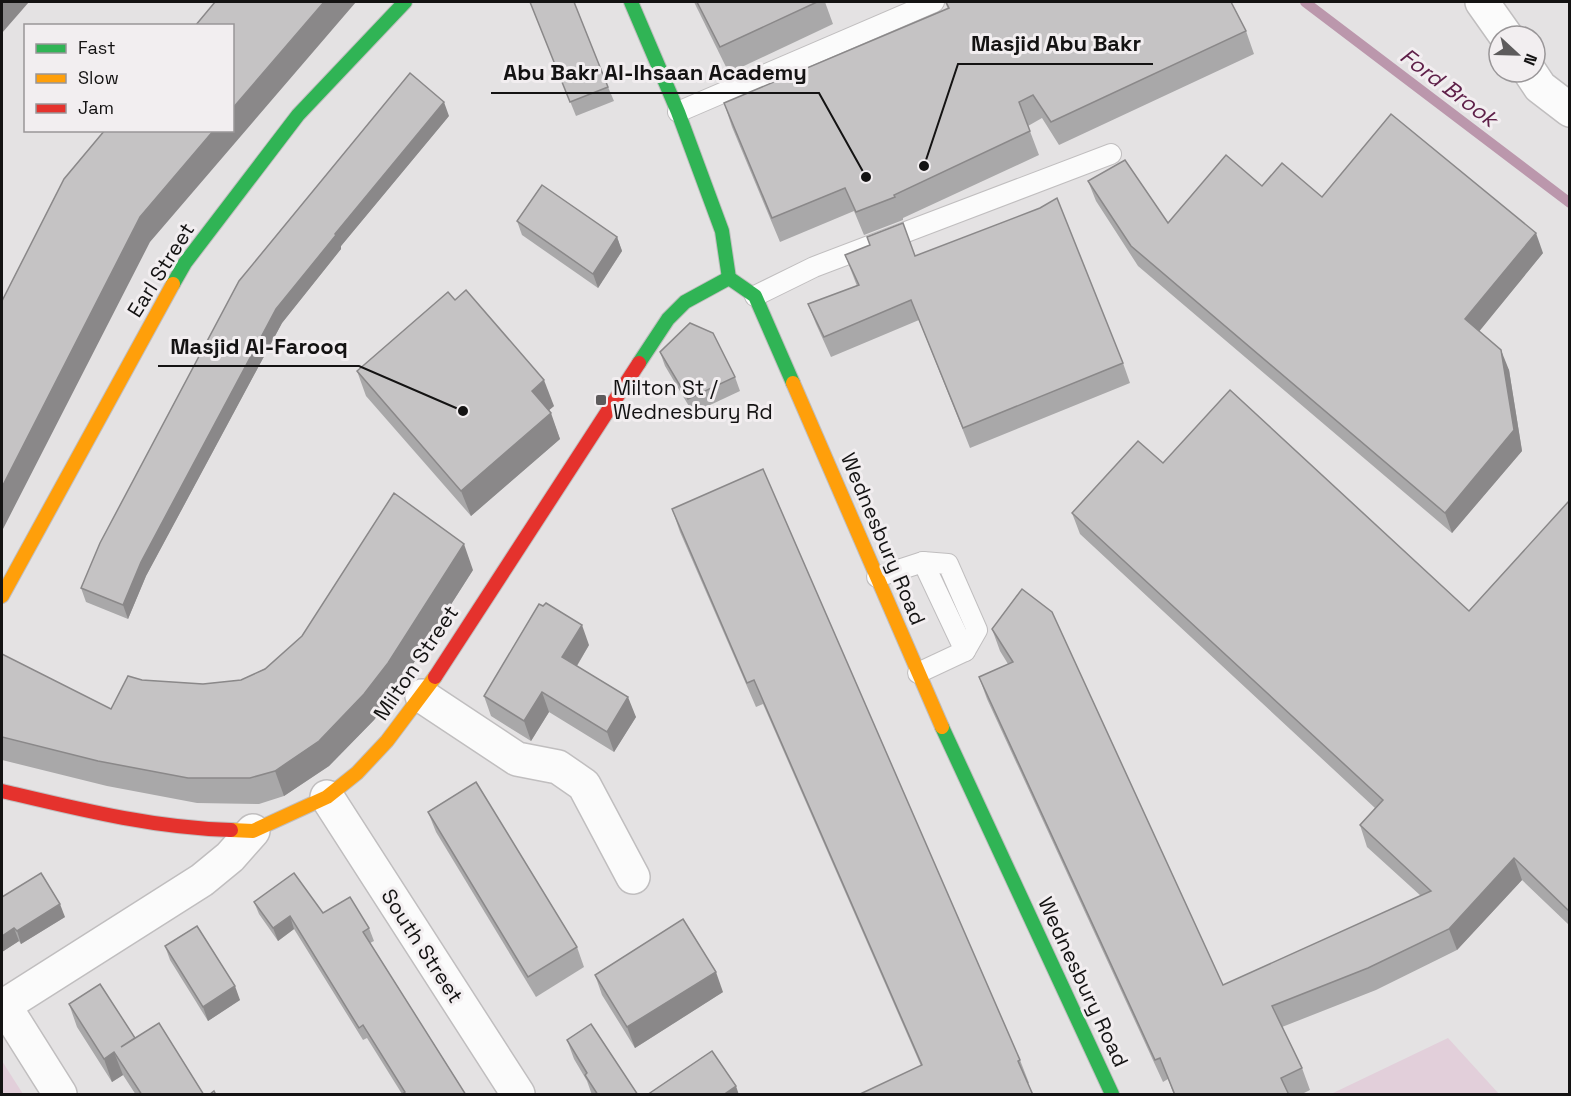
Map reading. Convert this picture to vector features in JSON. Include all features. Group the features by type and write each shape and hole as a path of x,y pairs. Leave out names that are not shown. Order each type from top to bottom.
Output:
{"street":[{"name":"Earl Street","path":"2,596 185,263 298,115 405,2"},
{"path":"631,2 678,112 722,231 729,278 755,296"},
{"path":"1482,2 1498,24"},
{"path":"1538,84 1569,110"},
{"name":"Milton Street","path":"2,791 114,817 176,827 253,831 327,797 357,773 387,741 422,696 668,319 685,302 729,278"},
{"name":"Wednesbury Road","path":"755,296 918,673 1112,1095"},
{"path":"422,696 517,759 558,767 584,785 633,877"},
{"name":"South Street","path":"327,797 518,1095"},
{"path":"60,1095 3,1006 202,880 230,856 253,831"}],"lane":[{"path":"678,112 934,2"},
{"path":"755,296 814,267 1111,154"},
{"path":"877,578 923,562 965,651 918,673"}],"shaded area":[{"path":"1448,1038 1499,1094 1331,1094"},
{"path":"2,1061 23,1094 2,1094"}],"building":[{"path":"215,2 324,2 234,107 234,24 197,24"},
{"path":"530,2 574,2 608,87 570,102"},
{"path":"697,2 817,2 720,47"},
{"path":"946,2 1231,2 1246,31 1051,122 1033,95 1019,102 1030,131 894,195 895,197 856,212 845,188 772,218 724,103 949,8"},
{"path":"410,73 444,102 276,309 141,562 123,605 81,588 100,543 239,281"},
{"path":"1391,114 1536,233 1465,319 1501,350 1514,430 1445,513 1131,246 1088,181 1125,160 1168,223 1226,155 1262,186 1282,163 1322,197"},
{"path":"103,132 212,132 140,217 2,487 2,301 64,179"},
{"path":"542,185 617,237 593,274 517,221"},
{"path":"1057,198 1123,363 963,428 911,300 824,337 808,304 859,285 845,255 870,245 867,237 903,223 915,256 1040,208"},
{"path":"466,290 544,380 532,391 551,413 461,491 357,371 448,292 455,300"},
{"path":"690,323 713,333 735,377 688,399 660,352"},
{"path":"1230,390 1469,611 1569,501 1569,911 1514,858 1449,929 1368,968 1272,1006 1302,1068 1281,1078 1289,1095 1175,1095 1160,1058 1155,1060 979,677 1013,662 992,629 1022,589 1052,612 1223,985 1431,891 1360,825 1383,800 1072,513 1138,441 1163,463"},
{"path":"763,469 1020,1060 1018,1061 1033,1095 858,1095 922,1065 754,680 747,683 672,509"},
{"path":"394,493 464,544 388,663 364,694 319,741 275,771 250,778 188,778 98,761 2,737 2,654 111,709 128,676 142,680 203,684 241,680 265,669 302,636"},
{"path":"546,603 582,625 562,657 628,697 607,732 542,692 524,721 484,696 539,604 543,606"},
{"path":"476,782 577,947 528,977 428,812"},
{"path":"41,873 60,904 17,931 14,928 2,936 2,897"},
{"path":"294,873 323,913 350,897 369,928 363,932 466,1095 401,1095 405,1092 363,1025 359,1028 290,916 273,928 254,902"},
{"path":"683,919 716,972 627,1027 595,975"},
{"path":"197,926 235,986 203,1007 165,946"},
{"path":"100,984 135,1038 121,1047 159,1023 204,1095 142,1095 114,1052 104,1059 69,1004"},
{"path":"591,1024 638,1095 598,1095 567,1040"},
{"path":"712,1051 736,1086 723,1095 647,1095"}],"waterway":[{"name":"Ford Brook","path":"1305,2 1570,203"}],"traffic: fast":[{"path":"173,284 185,263 298,115 405,2"},
{"path":"631,2 678,112 722,231 729,278 755,296 793,383"},
{"path":"639,363 668,319 685,302 729,278"},
{"path":"942,727 1112,1094"}],"traffic: slow":[{"path":"2,596 173,284"},
{"path":"793,383 942,727"},
{"path":"231,830 253,831 327,797 357,773 387,741 435,677"}],"traffic: jam":[{"path":"435,677 639,363"},
{"path":"2,791 144,822 231,830"}],"place":[{"name":"Masjid Abu Bakr","path":"924,166"},
{"name":"Abu Bakr Al-Ihsaan Academy","path":"866,177"},
{"name":"Milton St / Wednesbury Rd","path":"601,400"},
{"name":"Masjid Al-Farooq","path":"463,411"}]}
